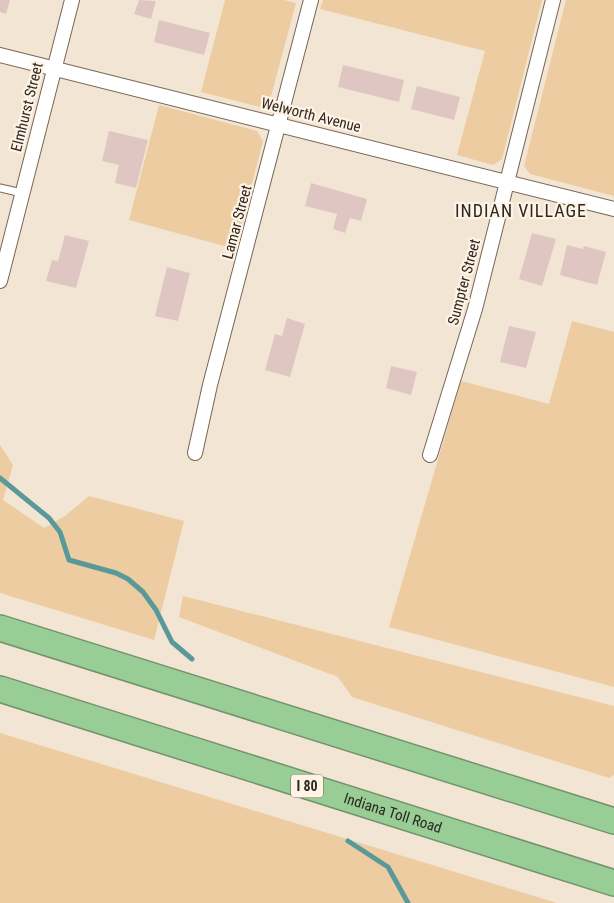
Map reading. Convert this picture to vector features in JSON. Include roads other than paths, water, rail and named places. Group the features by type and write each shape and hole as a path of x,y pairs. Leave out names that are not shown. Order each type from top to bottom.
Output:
{"highway":[{"path":"0,628 614,822"},
{"name":"Indiana Toll Road","path":"0,689 614,883"}],"street":[{"name":"Elmhurst Street","path":"0,281 72,0"},
{"name":"Lamar Street","path":"195,453 213,376 311,0"},
{"name":"Sumpter Street","path":"430,454 475,309 553,0"},
{"name":"Welworth Avenue","path":"0,55 279,123 614,209"}],"lane":[{"path":"0,188 22,194"}],"waterway":[{"path":"0,478 49,518 60,532 69,560 116,573 128,579 143,592 156,610 172,642 192,659"},
{"path":"348,841 388,867 408,903"}],"district":[{"name":"INDIAN VILLAGE","path":"521,211"}]}
